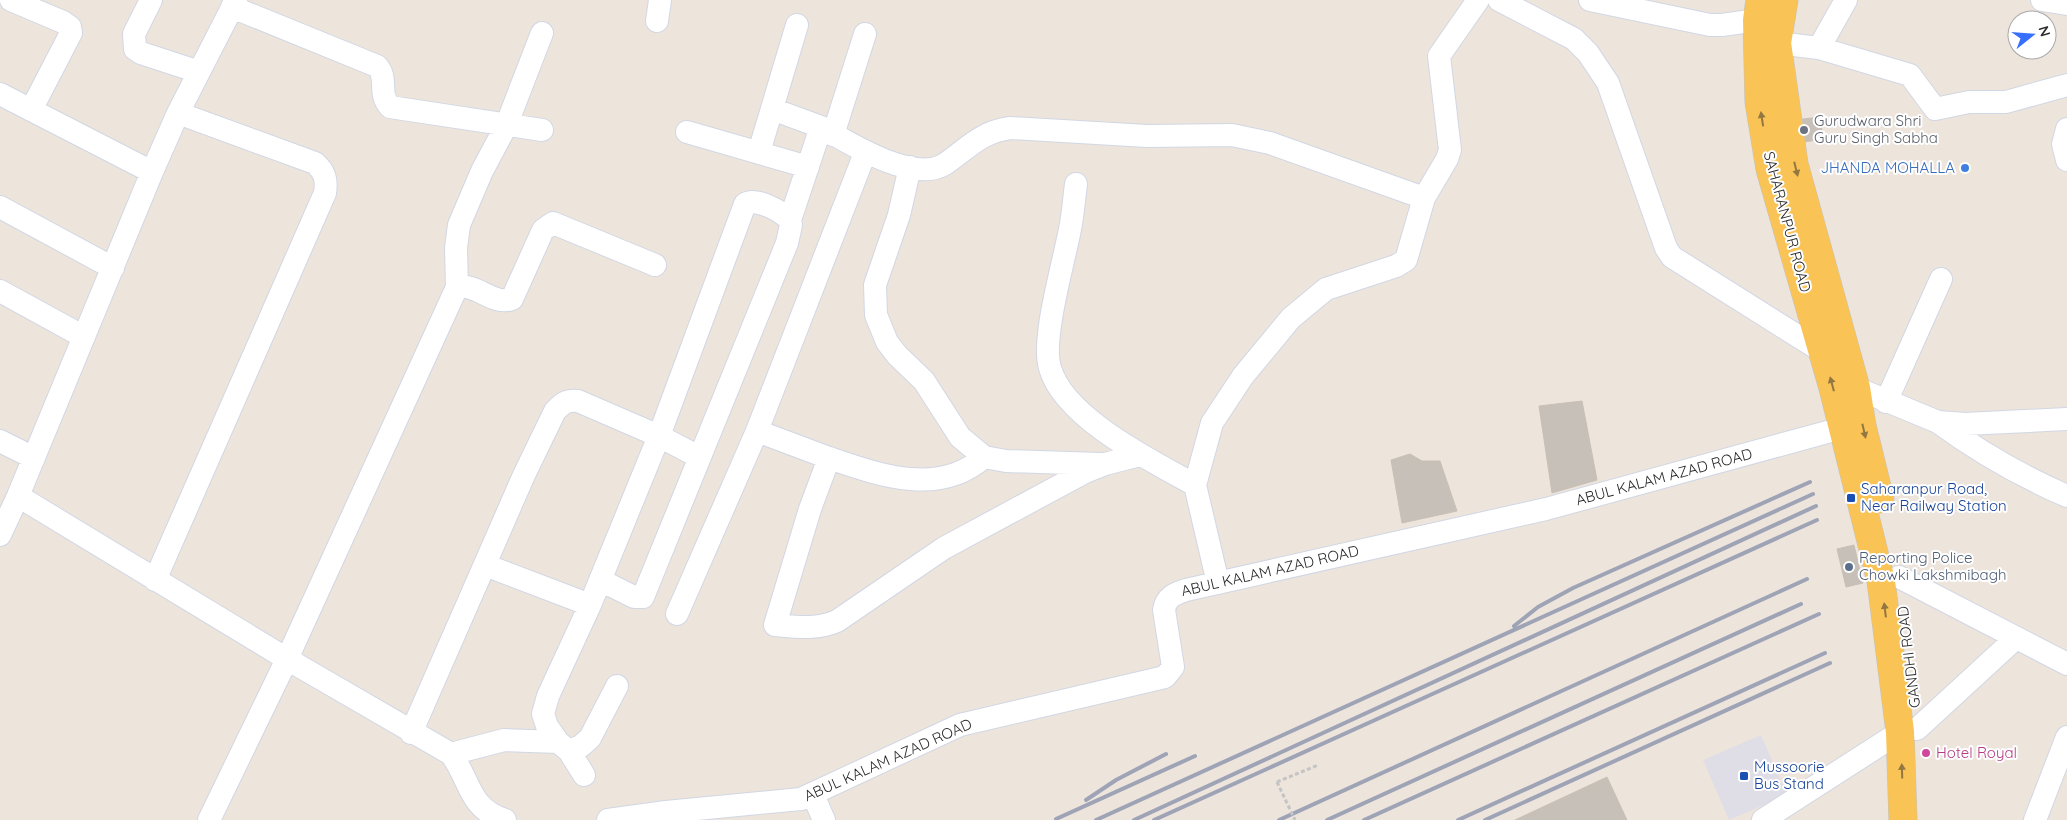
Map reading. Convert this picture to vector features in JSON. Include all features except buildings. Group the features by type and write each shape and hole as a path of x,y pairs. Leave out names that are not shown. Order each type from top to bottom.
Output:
{"main road":[{"name":"SAHARANPUR ROAD","path":"1784,0 1777,43 1794,164 1834,351"},
{"name":"SAHARANPUR ROAD","path":"1758,10 1759,102 1770,169 1834,351"},
{"name":"GANDHI ROAD","path":"1834,351 1856,388 1862,426 1899,577 1909,730 1903,820"},
{"name":"GANDHI ROAD","path":"1834,351 1842,428 1881,581 1909,730 1921,820"}],"street":[{"path":"11,0 63,22 70,27 71,33 31,110"},
{"path":"151,0 134,34 135,49 199,72"},
{"path":"1218,583 1195,485 1208,431 1243,376 1291,318 1326,289 1396,266 1406,260 1424,198 1447,159 1450,150 1438,56 1478,0"},
{"path":"1590,0 1710,25 1722,25 1758,10"},
{"path":"1819,48 1846,0"},
{"path":"2042,0 2067,4"},
{"path":"1505,2 1574,39 1588,53 1608,83 1666,248 1672,257 1834,351"},
{"path":"0,535 34,458 152,172 178,114 234,4 377,66 384,78 382,93 390,107 542,130"},
{"path":"759,152 797,25"},
{"path":"209,820 287,659 457,286 456,248 459,225 482,171 506,126 542,33"},
{"path":"600,580 634,597 642,597 772,282 790,233 790,220 808,167 827,131 865,34"},
{"path":"1777,43 1819,48 1910,75 1935,109 1969,102 2006,102 2067,84"},
{"path":"0,94 152,172"},
{"path":"772,109 827,131 865,152 910,167 928,170 938,167 993,130 1010,128 1147,136 1232,135 1270,143 1424,198"},
{"path":"155,580 325,192 326,182 322,170 315,164 178,114"},
{"path":"2067,129 2063,144 2067,160"},
{"path":"687,132 808,167"},
{"path":"677,614 757,431 865,152"},
{"path":"910,167 899,215 875,285 876,315 879,327 897,355 924,381 960,437 984,457 1006,461 1105,464"},
{"path":"1076,184 1071,227 1050,322 1048,356 1050,369 1068,401 1126,447 1195,485"},
{"path":"584,775 547,726 544,714 548,696 590,605 659,436 745,204 754,202 777,210 790,220"},
{"path":"0,207 113,268"},
{"path":"457,286 472,287 499,300 512,299 543,230 553,223 655,264"},
{"path":"1886,402 1942,279"},
{"path":"0,291 84,337"},
{"path":"1856,388 1938,422 1968,444 2010,468 2067,496"},
{"path":"412,732 524,475 555,411 562,403 569,400 578,401 659,436 699,457"},
{"path":"1938,422 1965,424 2067,420"},
{"name":"ABUL KALAM AZAD ROAD","path":"608,820 666,812 788,801 813,795 960,725 1165,677 1173,667 1164,610 1165,602 1172,595 1186,590 1546,509 1842,428"},
{"path":"757,431 880,475 914,479 955,475 971,468 984,457"},
{"path":"0,441 34,458"},
{"path":"829,458 810,509 776,625 808,628 826,626 837,622 908,571 969,533 1020,508 1069,480 1105,464 1140,455"},
{"path":"18,496 287,659 451,754 475,799 483,809 493,816 505,820"},
{"path":"485,565 590,605"},
{"path":"1899,577 2066,662"},
{"path":"1764,820 1909,730 2016,638"},
{"path":"451,754 504,740 564,747 581,746 590,738 617,686"},
{"path":"2035,820 2067,737"},
{"path":"813,795 824,820"}],"path":[{"path":"1295,820 1276,782 1318,765"}],"shaded area":[{"path":"1761,735 1787,795 1729,820 1703,760"}],"railway":[{"path":"1514,626 1538,607 1573,588 1810,482"},
{"path":"1096,820 1813,494"},
{"path":"1134,820 1816,506"},
{"path":"1154,820 1817,520"},
{"path":"1279,820 1807,579"},
{"path":"1327,820 1801,604"},
{"path":"1364,820 1819,614"},
{"path":"1458,820 1825,653"},
{"path":"1485,820 1830,663"},
{"path":"1086,800 1116,780 1166,754"},
{"path":"1056,819 1195,756"}],"place":[{"name":"Gurudwara Shri Guru Singh Sabha","path":"1804,130"},
{"name":"JHANDA MOHALLA","path":"1965,168"},
{"name":"Saharanpur Road, Near Railway Station","path":"1851,498"},
{"name":"Reporting Police Chowki Lakshmibagh","path":"1849,567"},
{"name":"Hotel Royal","path":"1926,753"},
{"name":"Mussoorie Bus Stand","path":"1744,776"}]}
